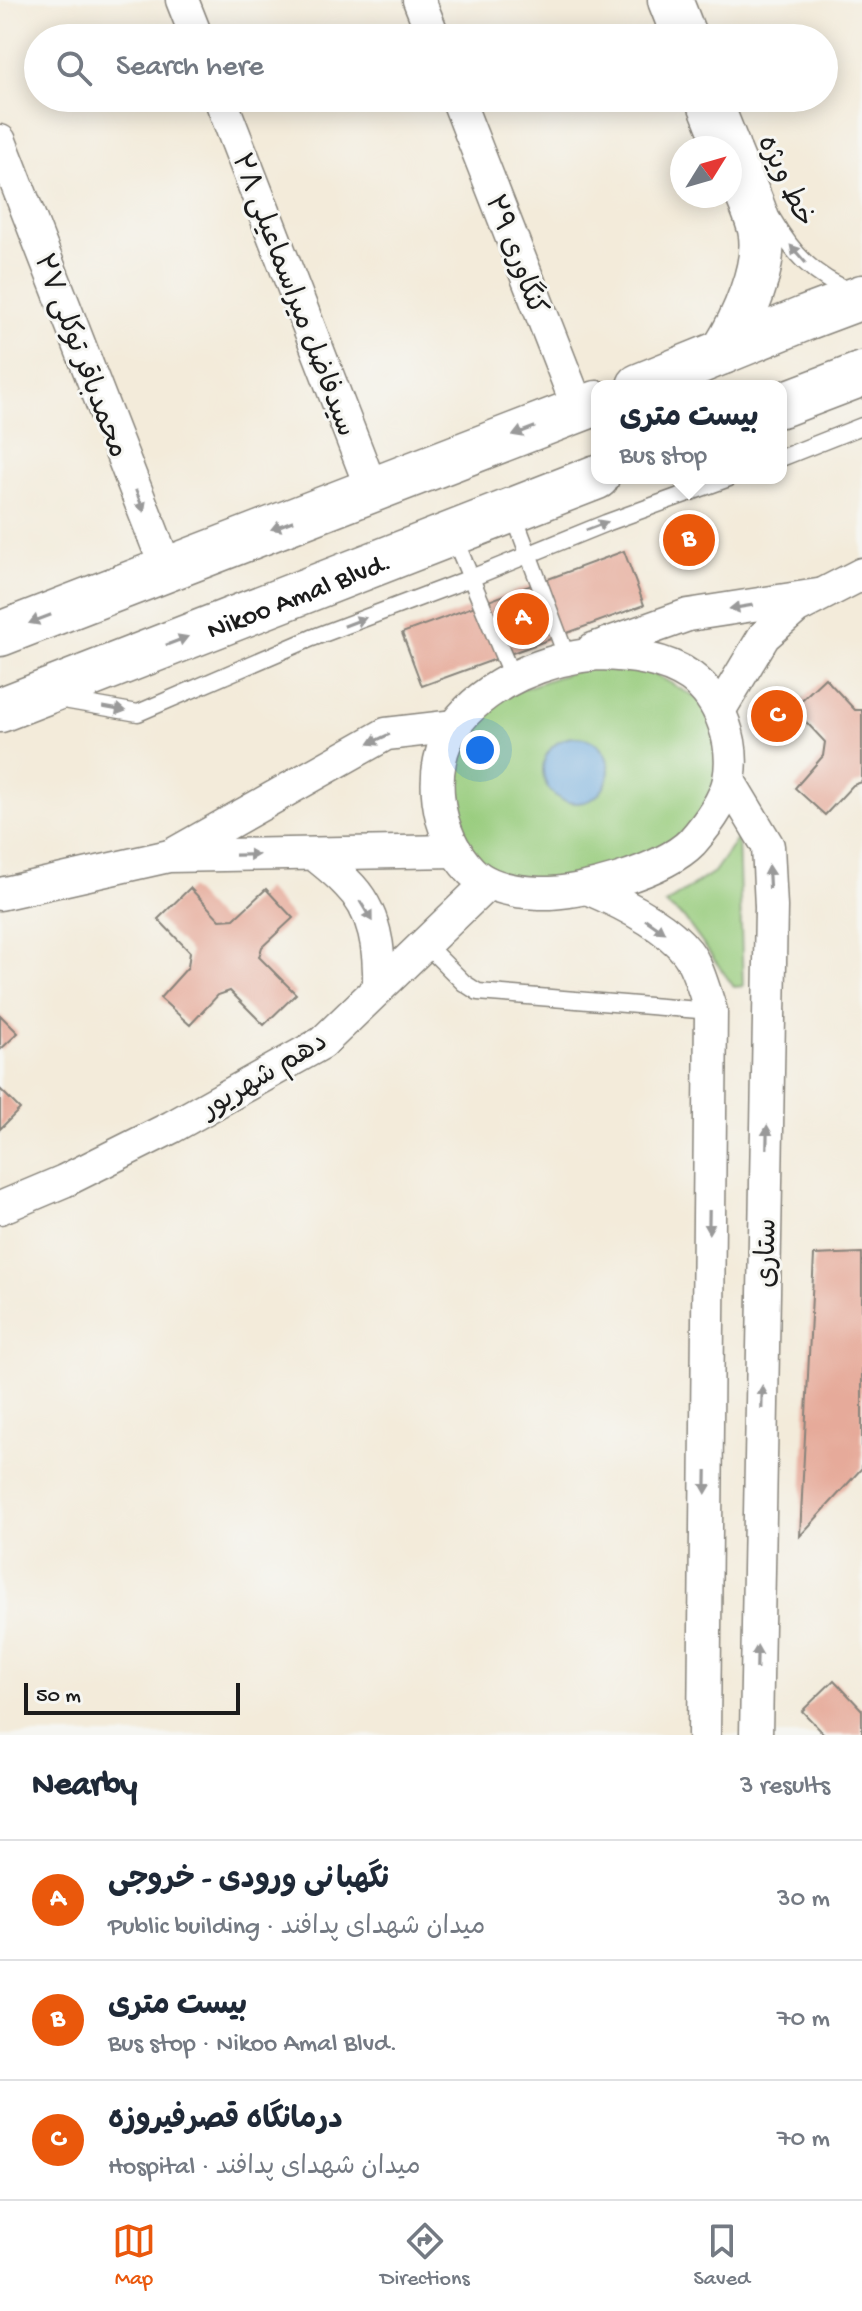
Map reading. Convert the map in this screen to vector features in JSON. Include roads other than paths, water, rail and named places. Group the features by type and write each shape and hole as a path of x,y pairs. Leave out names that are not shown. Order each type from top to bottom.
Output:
{"main road":[{"path":"670,0 679,24"},
{"path":"714,112 723,136"},
{"path":"723,352 748,303 760,244 760,231 742,185"},
{"path":"654,380 862,296"},
{"path":"787,403 862,374"},
{"path":"0,634 588,406"},
{"name":"Nikoo Amal Blvd.","path":"18,703 591,479"}],"street":[{"path":"182,0 191,24"},
{"path":"419,0 428,24"},
{"name":"سیدفاضل میراسماعیلی ۲۸","path":"225,112 372,490"},
{"name":"کنگاوری ۲۹","path":"463,112 588,406"},
{"name":"محمدباقر توکلی ۲۷","path":"0,141 167,570"},
{"path":"719,711 764,636 796,608 838,585 862,564"},
{"path":"569,657 622,655 649,659 691,678 719,711 727,734 729,781 720,803 690,844 672,857 628,876 587,888 540,893 507,889 488,883 472,872 456,851 439,806 443,750 455,726 477,704 513,679 569,657 688,615 838,585"},
{"path":"169,856 386,734 455,726"},
{"name":"ستاری","path":"729,781 768,846 771,907 756,1735"},
{"path":"0,894 169,856 456,851"},
{"path":"314,854 350,885 373,921 380,960 379,988"},
{"name":"دهم شهریور","path":"0,1208 64,1181 172,1127 322,1043 488,883"},
{"name":"ستاری","path":"587,888 647,919 689,953 711,1011 704,1735"}],"lane":[{"path":"686,0 695,24"},
{"name":"خط ویژه","path":"730,112 763,197 783,237 819,275 862,296"},
{"path":"787,456 862,426"},
{"path":"18,703 138,713 312,638 713,484"},
{"path":"512,510 569,657"},
{"path":"452,533 513,679"},
{"path":"425,944 464,983 478,992 711,1011"}],"water":[{"path":"576,737 589,739 604,752 609,770 607,783 594,798 576,803 563,801 548,788 543,770 545,757 558,742"}],"place":[{"name":"بیست متری","path":"689,540"},
{"name":"نگهبانی ورودی - خروجی","path":"523,619"},
{"name":"درمانگاه قصرفیروزه","path":"777,716"}]}
